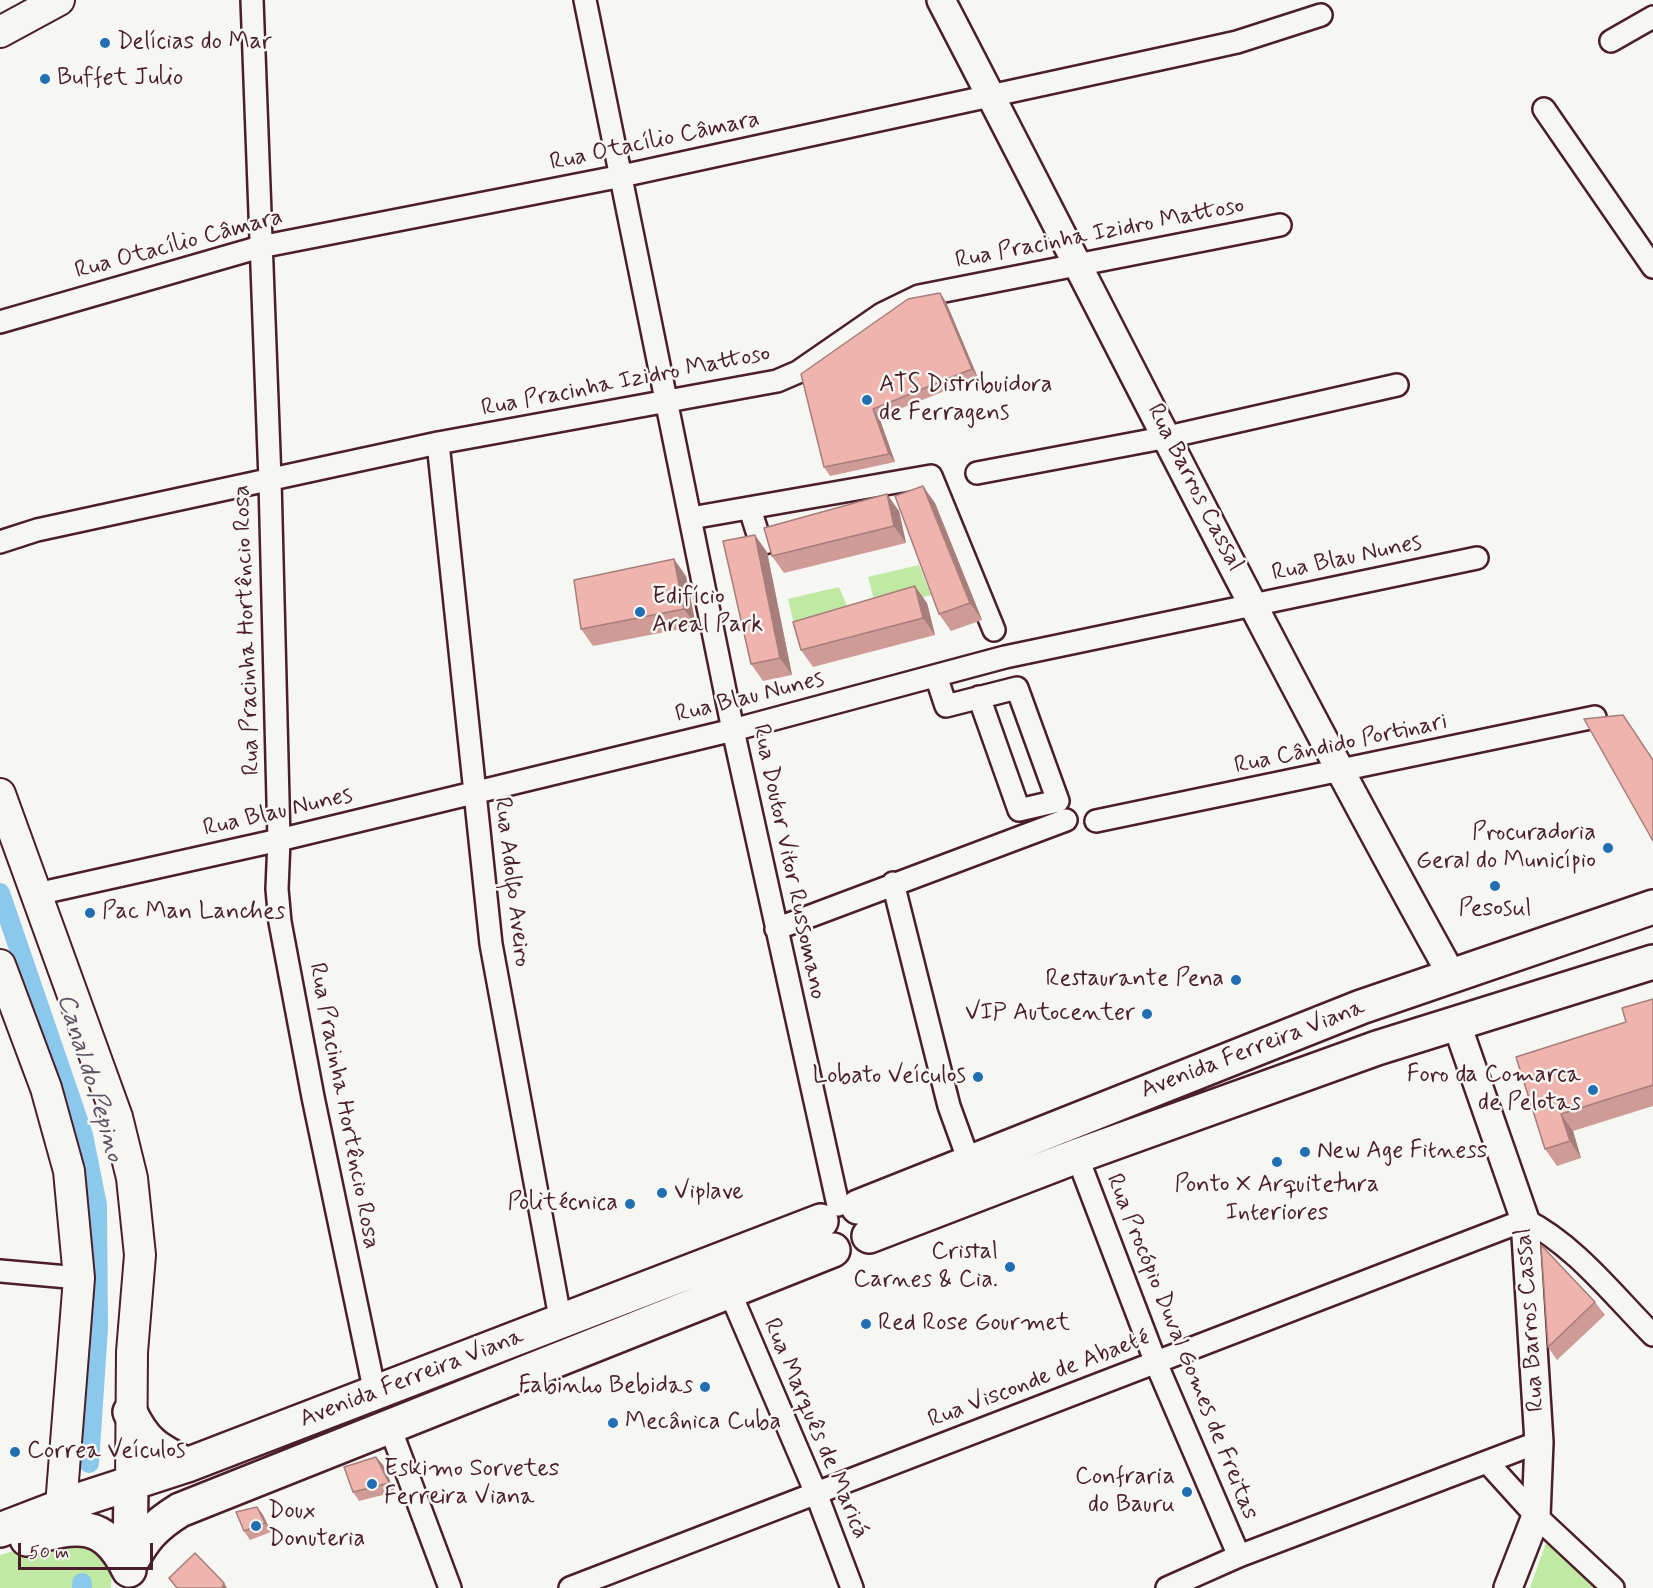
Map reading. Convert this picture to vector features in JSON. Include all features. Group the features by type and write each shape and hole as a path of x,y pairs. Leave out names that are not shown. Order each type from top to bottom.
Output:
{"main road":[{"path":"0,32 59,0"},
{"path":"0,794 117,1117 132,1179 140,1255 130,1412 129,1574"},
{"name":"Avenida Ferreira Viana","path":"129,1574 142,1543 156,1525 180,1510 729,1290 844,1224 970,1164 1339,1016 1451,974 1653,907"},
{"name":"Avenida Ferreira Viana","path":"0,1530 61,1506 187,1465 561,1323 844,1224 1077,1156 1456,1022 1653,962"},
{"path":"0,965 46,1088 69,1172 79,1278 61,1506"},
{"path":"130,1412 140,1433 151,1445 187,1465"},
{"path":"0,1547 71,1527 80,1528 102,1533 115,1545 129,1574"}],"street":[{"name":"Rua Pracinha Hortêncio Rosa","path":"252,0 270,480 279,840 277,889 280,922 313,1097 375,1393"},
{"name":"Rua Doutor Vitor Russomano","path":"585,0 733,730 844,1224"},
{"name":"Rua Barros Cassal","path":"941,0 1080,265 1339,772 1451,974"},
{"name":"Rua Otacílio Câmara","path":"0,322 260,247 622,176 1237,42 1321,15"},
{"path":"1611,41 1653,17"},
{"path":"1544,109 1650,258"},
{"name":"Rua Pracinha Izidro Mattoso","path":"0,542 37,530 438,443 777,381 798,372 882,314 919,296 1280,225"},
{"path":"977,473 1168,438 1397,385"},
{"name":"Rua Adolfo Aveiro","path":"438,443 491,944 561,1323"},
{"path":"691,518 931,476 994,630"},
{"path":"900,482 907,503"},
{"path":"750,509 761,544 817,528"},
{"name":"Rua Blau Nunes","path":"36,894 279,840 733,730 1005,657 1478,558"},
{"path":"936,676 946,706 1017,688 1058,801 1019,810 979,698"},
{"name":"Rua Cândido Portinari","path":"1096,821 1595,717"},
{"path":"776,928 1066,820"},
{"path":"893,884 949,1106 970,1164"},
{"name":"Rua Barros Cassal","path":"1456,1022 1525,1220 1539,1442 1536,1516 1508,1588"},
{"name":"Rua Procópio Duval Gomes de Freitas","path":"1077,1156 1156,1363 1239,1556"},
{"path":"1525,1220 1544,1229 1653,1335"},
{"name":"Rua Visconde de Abaeté","path":"570,1588 1525,1220"},
{"path":"0,1271 79,1278"},
{"name":"Rua Marquês de Maricá","path":"729,1290 816,1493 852,1588"},
{"path":"389,1425 450,1588"},
{"path":"1167,1588 1239,1556 1539,1442"},
{"path":"1488,1463 1536,1516 1613,1588"}],"green space":[{"path":"919,565 931,595 877,611 868,577"},
{"path":"839,587 851,616 796,633 788,599"},
{"path":"74,1532 113,1554 111,1588 0,1588 0,1555"},
{"path":"1548,1537 1601,1588 1530,1588"}],"building":[{"name":"ATS Distribuidora de Ferragens","path":"940,293 972,369 873,409 889,454 824,467 801,374 908,299"},
{"path":"923,486 970,603 939,614 895,496"},
{"path":"887,494 894,526 772,556 764,528"},
{"path":"755,535 780,658 751,664 723,541"},
{"path":"674,559 684,609 581,629 574,580"},
{"path":"915,586 923,618 801,650 793,622"},
{"path":"1623,715 1653,760 1653,841 1584,719"},
{"name":"Foro da Comarca de Pelotas","path":"1653,999 1653,1085 1561,1114 1570,1141 1545,1149 1516,1057 1626,1022 1622,1008"},
{"path":"1541,1245 1595,1302 1548,1347"},
{"path":"376,1457 389,1483 353,1492 344,1467"},
{"path":"257,1507 265,1523 244,1531 236,1512"},
{"path":"195,1553 224,1583 222,1588 177,1588 169,1578"}],"waterway":[{"name":"Canal do Pepino","path":"0,893 83,1135 97,1205 98,1328 89,1463"},
{"name":"Canal do Pepino","path":"82,1583 82,1588"}],"place":[{"name":"Delícias do Mar","path":"105,43"},
{"name":"Buffet Julio","path":"45,79"},
{"name":"ATS Distribuidora de Ferragens","path":"867,400"},
{"name":"Edifício Areal Park","path":"640,612"},
{"name":"Procuradoria Geral do Município","path":"1608,848"},
{"name":"Pesosul","path":"1495,886"},
{"name":"Pac Man Lanches","path":"90,913"},
{"name":"Restaurante Pena","path":"1236,980"},
{"name":"VIP Autocenter","path":"1147,1014"},
{"name":"Lobato Veículos","path":"978,1077"},
{"name":"Foro da Comarca de Pelotas","path":"1593,1090"},
{"name":"New Age Fitness","path":"1305,1152"},
{"name":"Ponto X Arquitetura Interiores","path":"1277,1162"},
{"name":"Viplave","path":"662,1193"},
{"name":"Politécnica","path":"630,1204"},
{"name":"Cristal Carnes & Cia.","path":"1010,1267"},
{"name":"Red Rose Gourmet","path":"866,1324"},
{"name":"Fabinho Bebidas","path":"705,1387"},
{"name":"Mecânica Cuba","path":"613,1423"},
{"name":"Correa Veículos","path":"15,1452"},
{"name":"Eskimo Sorvetes Ferreira Viana","path":"372,1484"},
{"name":"Confraria do Bauru","path":"1187,1492"},
{"name":"Doux Donuteria","path":"256,1526"}]}
